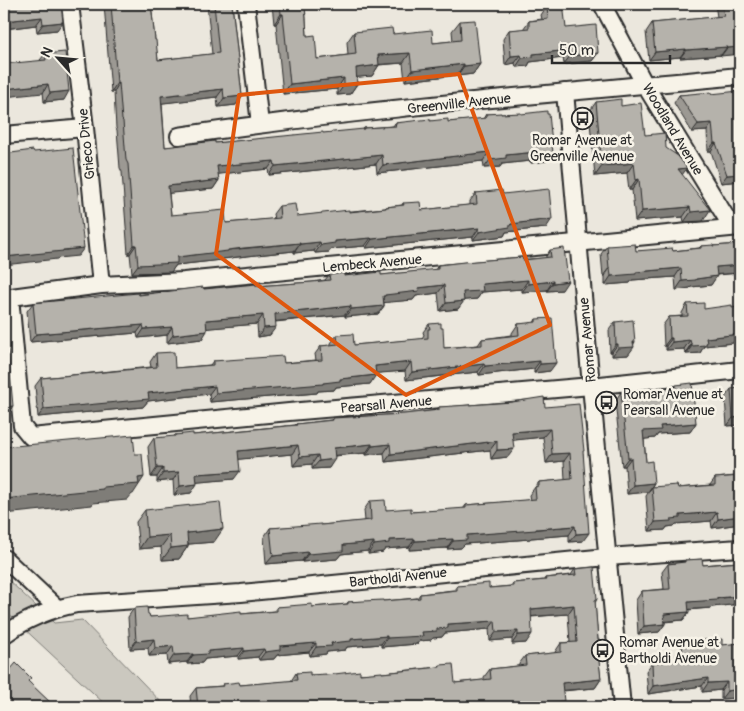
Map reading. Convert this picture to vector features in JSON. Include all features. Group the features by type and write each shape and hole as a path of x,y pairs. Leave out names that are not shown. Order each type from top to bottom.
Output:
{"street":[{"name":"Grieco Drive","path":"70,4 101,285"},
{"path":"246,4 260,124"},
{"name":"Woodland Avenue","path":"602,4 646,85 736,227"},
{"name":"Greenville Avenue","path":"179,136 260,124 740,76"},
{"name":"Romar Avenue","path":"565,92 622,707"},
{"path":"4,135 85,128"},
{"name":"Lembeck Avenue","path":"7,297 101,285 184,281 736,227"},
{"name":"Pearsall Avenue","path":"7,297 22,426 31,437 591,386 740,370"},
{"name":"Bartholdi Avenue","path":"4,634 18,625 56,608 77,604 241,593 607,557 740,548"},
{"path":"4,558 56,608"}],"highlighted area":[{"path":"459,74 550,325 406,395 216,254 239,95"}],"shaded area":[{"path":"4,576 54,623 82,620 166,707 108,707 4,610"}],"building":[{"path":"4,4 61,4 63,22 43,24 42,17 4,21"},
{"path":"111,4 151,4 158,60 219,53 214,4 232,4 242,96 224,98 223,89 161,96 165,147 396,126 395,123 430,119 430,121 448,119 448,122 486,118 486,114 521,114 547,111 547,114 549,114 553,153 537,155 536,152 506,155 506,158 490,160 489,152 383,165 382,155 275,166 274,161 217,166 219,180 168,186 171,215 225,210 226,223 280,218 279,206 295,204 297,216 386,208 404,205 403,203 420,202 421,210 477,204 476,193 502,190 503,194 549,189 552,219 511,224 510,227 479,232 479,228 335,241 335,243 321,245 320,242 244,248 177,257 177,263 138,265 136,245 134,245 119,83 117,83"},
{"path":"280,4 305,4 307,36 315,35 317,59 356,54 354,32 392,28 393,34 432,30 433,43 461,40 460,21 475,20 480,64 412,70 410,53 378,55 379,65 356,68 357,84 344,85 344,78 290,84 283,14 281,14"},
{"path":"563,4 566,28 596,25 598,53 570,56 569,50 533,54 533,57 511,56 509,30 529,28 529,21 548,19 547,6"},
{"path":"722,4 740,4 740,47 655,52 652,23 724,16"},
{"path":"65,52 69,91 50,93 48,84 4,89 4,64 46,60 45,54"},
{"path":"739,91 740,174 727,175 716,143 714,143 712,123 698,124 679,95"},
{"path":"621,99 621,106 641,103 645,135 665,133 666,148 678,156 687,168 678,169 710,210 691,212 690,207 642,211 639,179 636,180 634,163 602,166 596,102"},
{"path":"73,148 84,248 4,257 4,154"},
{"path":"635,244 636,251 672,248 673,251 701,248 701,246 740,244 740,265 716,267 717,276 696,280 682,281 681,268 611,276 607,246"},
{"path":"564,248 568,281 528,284 528,280 482,284 483,291 463,292 464,301 446,303 444,285 418,288 419,291 385,295 383,296 384,306 351,309 351,306 275,314 276,327 264,328 263,315 206,320 207,331 173,335 172,327 144,329 143,325 36,334 33,303 138,293 139,295 203,287 204,289 256,284 256,286 312,282 330,280 329,275 344,273 344,276 381,272 381,275 438,269 438,265 464,262 522,257 523,260 551,257 550,250"},
{"path":"704,303 704,309 732,305 732,308 736,307 739,334 706,338 706,345 692,346 690,340 672,342 672,338 670,338 669,317 688,316 687,304"},
{"path":"4,318 13,406 4,407"},
{"path":"552,318 556,363 540,364 540,361 485,366 484,364 412,372 411,362 375,366 376,375 340,379 340,381 323,384 216,393 215,386 148,393 149,399 44,409 41,378 157,367 156,353 174,352 175,368 213,365 213,361 283,356 284,363 322,360 321,346 338,344 337,335 353,334 354,345 428,338 429,324 441,323 444,348 482,345 482,339 519,335 518,324 536,322 536,319"},
{"path":"633,320 634,347 618,348 618,344 616,344 615,322"},
{"path":"692,383 696,423 660,426 661,430 643,431 646,462 652,461 654,483 633,485 631,458 628,458 621,392 676,388 676,385"},
{"path":"740,388 740,417 733,418 731,389"},
{"path":"544,397 545,407 579,404 589,533 576,534 575,526 467,535 467,540 389,540 389,543 374,545 374,542 343,545 343,551 273,556 270,528 371,520 370,501 385,500 386,510 411,508 411,512 466,508 466,505 536,499 535,487 539,486 539,482 572,479 570,453 552,454 550,429 512,432 514,449 497,450 497,441 391,454 390,444 372,446 372,444 334,448 335,459 319,461 318,455 300,457 298,445 238,451 240,471 196,474 197,484 180,486 179,472 163,473 163,468 157,468 154,438 297,425 333,420 333,418 404,414 439,410 439,407 512,402"},
{"path":"133,435 135,454 142,454 144,477 138,478 139,484 4,499 4,447"},
{"path":"740,476 740,516 718,519 717,512 680,515 680,518 671,519 671,521 655,522 652,487 677,485 678,488 715,485 715,478"},
{"path":"220,502 223,529 187,533 188,546 171,548 170,535 147,537 145,510"},
{"path":"702,559 703,565 740,562 740,596 688,602 689,612 664,614 665,624 644,626 642,591 670,589 668,564"},
{"path":"594,567 598,640 600,640 601,652 598,652 601,679 562,683 564,701 513,707 458,707 457,703 421,707 198,707 196,688 224,686 223,684 239,682 240,685 297,680 296,673 310,672 310,675 326,675 360,671 360,674 382,673 453,664 455,683 491,679 490,669 526,665 525,656 561,652 561,643 577,642 574,605 531,609 532,634 518,635 518,631 496,632 495,621 448,624 448,628 422,632 423,636 387,638 387,636 351,639 351,641 331,643 332,646 316,647 316,643 280,646 280,650 265,652 264,649 244,651 244,648 208,651 208,654 193,655 174,655 173,646 155,648 154,639 136,641 134,608 147,607 150,617 187,614 187,617 241,611 241,614 277,611 277,607 312,604 312,607 348,604 348,602 420,598 420,594 457,590 457,586 489,583 489,588 513,586 513,583 576,575 575,569"},
{"path":"722,639 722,645 740,643 740,689 727,691 727,682 708,683 708,678 653,686 652,663 684,660 682,646 705,644 704,640"},
{"path":"16,663 31,678 28,681 55,707 12,707 4,699 4,677"}],"place":[{"name":"Romar Avenue at Greenville Avenue","path":"582,118"},
{"name":"Romar Avenue at Pearsall Avenue","path":"607,402"},
{"name":"Romar Avenue at Bartholdi Avenue","path":"603,650"}]}
